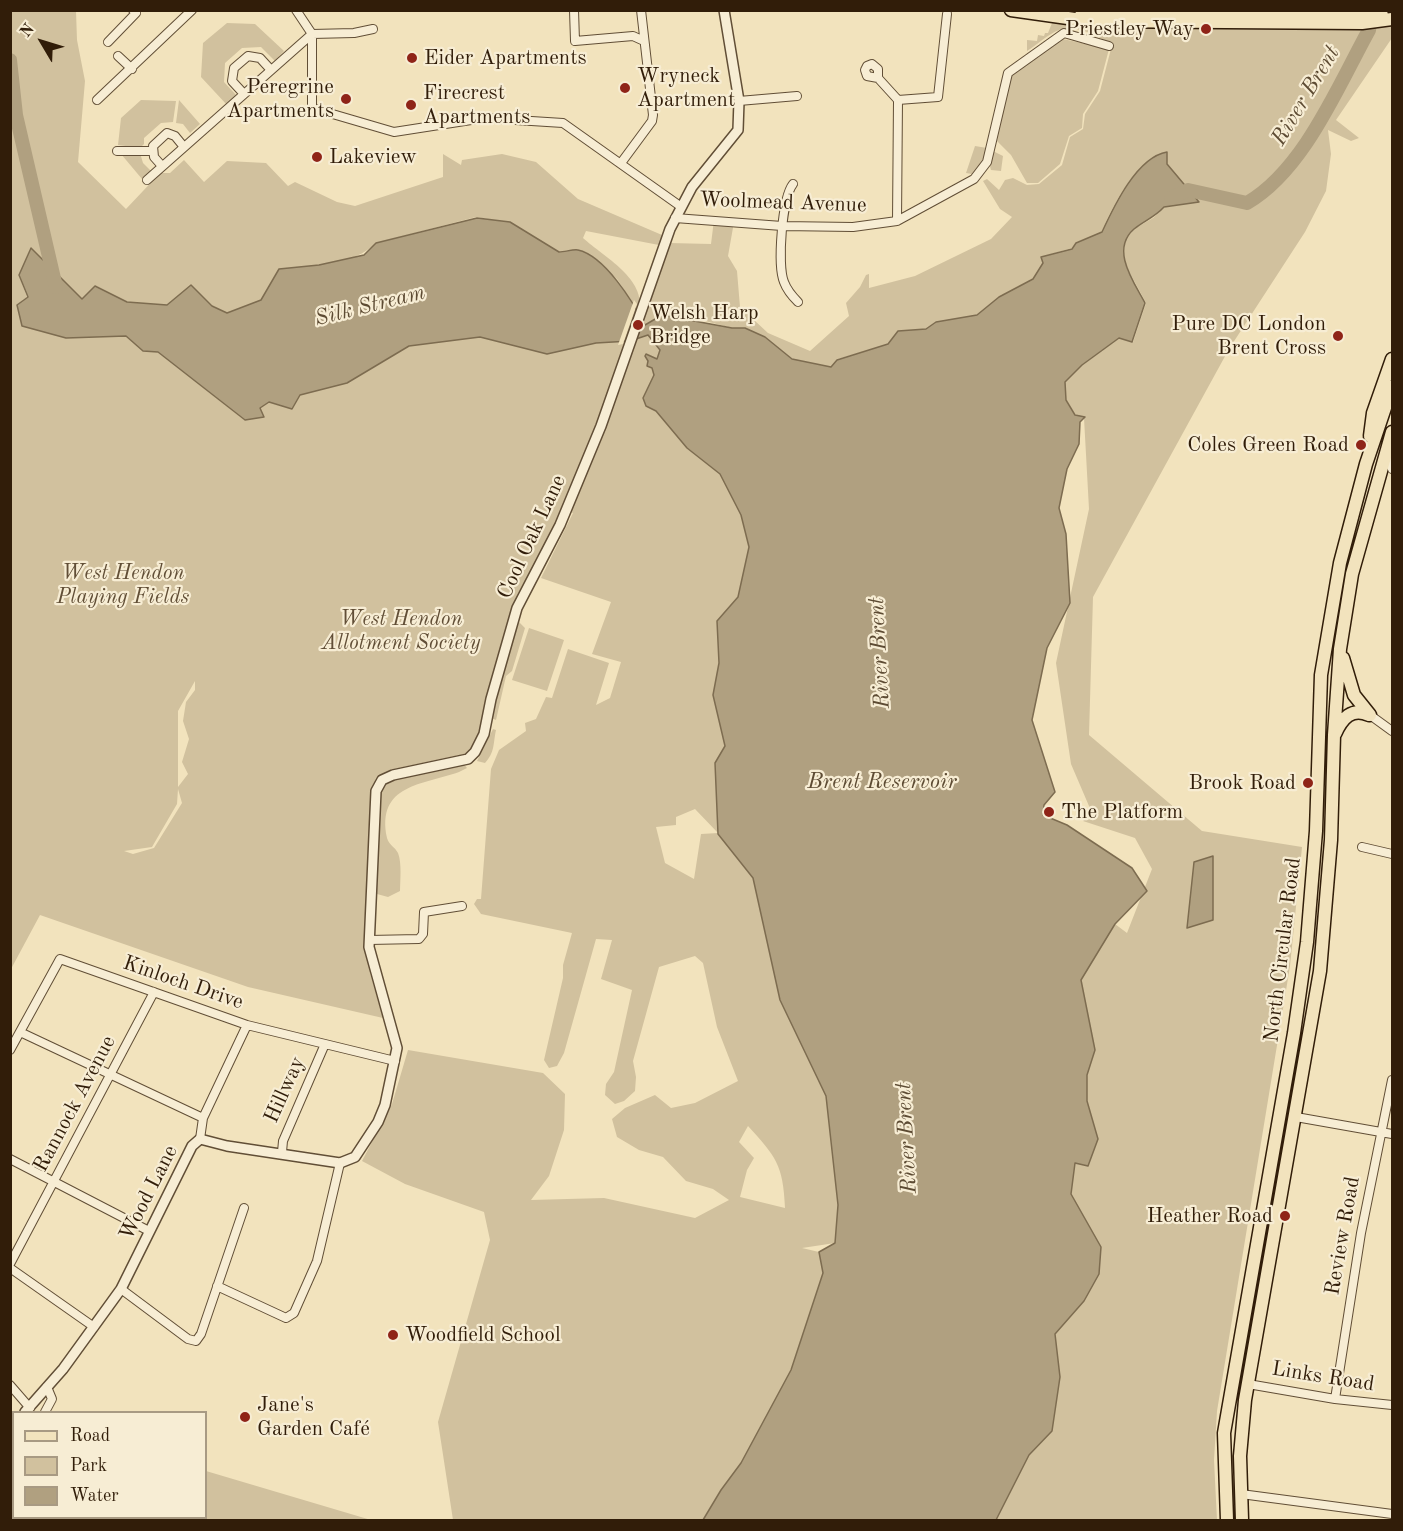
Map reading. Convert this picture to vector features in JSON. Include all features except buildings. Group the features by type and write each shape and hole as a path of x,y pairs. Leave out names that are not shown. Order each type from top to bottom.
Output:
{"main road":[{"path":"1011,10 1089,21 1388,19"},
{"path":"1082,10 1363,19"},
{"path":"1366,464 1373,413 1392,359"},
{"name":"North Circular Road","path":"1227,1521 1224,1433 1294,1033 1307,942 1316,831 1321,675 1340,563 1366,464 1392,387"},
{"name":"North Circular Road","path":"1242,1521 1242,1427 1248,1383 1296,1117 1324,929 1331,840 1334,735 1340,649 1352,574 1392,432"},
{"path":"1374,494 1392,460"},
{"path":"1340,649 1354,696 1370,715"},
{"path":"1334,735 1342,720 1351,714 1362,711 1370,715"}],"street":[{"path":"97,100 192,10"},
{"path":"296,10 312,34 312,108 394,132 484,118 563,123 680,206"},
{"path":"574,10 575,41 633,36 644,41"},
{"path":"621,163 652,121 653,115 641,10"},
{"name":"Cool Oak Lane","path":"340,1163 350,1160 359,1152 385,1105 397,1048 370,954 378,785 393,775 468,759 475,752 484,734 491,699 517,608 560,525 632,341 680,206 692,187 735,136 740,122 739,101 724,10"},
{"path":"108,42 136,11"},
{"path":"898,100 938,97 947,14"},
{"path":"147,180 312,34 354,33 373,29"},
{"name":"Woolmead Avenue","path":"675,218 782,226 853,227 897,221 974,179 987,162 1008,73 1064,33 1108,46"},
{"path":"118,56 132,69"},
{"path":"244,94 232,81 234,68 248,56 260,58 271,70"},
{"path":"878,78 898,100 897,221"},
{"path":"739,101 796,96"},
{"path":"162,166 154,157 153,146 166,133 175,136 184,147"},
{"path":"117,151 153,151"},
{"path":"793,184 787,192 782,226 783,280 798,302"},
{"path":"1370,715 1392,731"},
{"path":"1362,847 1392,854"},
{"path":"369,940 419,939 423,934 424,912 462,906"},
{"name":"Kinloch Drive","path":"10,1050 60,959 247,1025 395,1062"},
{"name":"Rannock Avenue","path":"10,1266 154,992"},
{"path":"200,1139 203,1118 247,1025"},
{"path":"20,1032 203,1118"},
{"name":"Hillway","path":"282,1152 283,1141 325,1044"},
{"name":"Review Road","path":"1335,1399 1380,1132 1392,1080"},
{"path":"1296,1117 1362,1131 1392,1134"},
{"name":"Wood Lane","path":"28,1410 121,1289 192,1146 200,1139 227,1146 282,1152 340,1163"},
{"path":"10,1159 149,1231"},
{"path":"217,1286 286,1318 294,1313 317,1261 340,1163"},
{"path":"121,1289 188,1339 196,1341 201,1334 244,1208"},
{"path":"10,1266 94,1327"},
{"name":"Links Road","path":"1248,1383 1335,1399 1392,1405"},
{"path":"10,1385 28,1410"},
{"path":"46,1411 52,1399 47,1387"},
{"path":"1241,1494 1392,1514"}],"green space":[{"path":"11,11 76,11 77,40 85,81 78,162 126,209 160,173 170,173 184,160 204,182 227,161 266,163 288,186 295,182 337,202 355,206 443,177 443,154 461,165 462,160 502,154 536,162 578,199 662,235 659,245 586,231 583,238 630,279 637,289 640,300 639,312 617,279 590,256 577,249 559,252 511,223 476,217 376,243 367,251 344,261 280,269 261,300 227,313 214,307 191,285 167,305 127,302 96,286 83,300 30,249 19,276 27,297 17,305 23,326 126,336 143,351 159,352 244,420 263,417 260,408 268,402 292,409 299,395 347,383 408,346 479,336 547,354 596,343 630,341 648,335 660,350 657,359 647,354 654,375 644,397 687,448 720,474 741,515 749,547 738,597 717,621 719,663 713,695 725,746 718,834 753,878 780,1000 826,1096 838,1205 835,1243 802,1248 819,1252 823,1273 791,1370 741,1463 703,1520 453,1520 438,1422 490,1240 484,1212 405,1184 362,1161 392,1104 408,1050 543,1073 565,1094 564,1130 549,1176 531,1200 604,1198 695,1218 729,1200 713,1189 686,1181 663,1157 639,1150 617,1137 612,1119 625,1108 655,1095 671,1108 695,1103 738,1081 717,1027 703,963 695,956 659,967 633,1061 636,1077 635,1091 624,1101 615,1104 605,1095 606,1084 614,1072 632,990 601,979 612,940 596,939 564,1053 557,1066 549,1068 544,1060 563,978 563,965 572,933 481,914 474,904 477,899 481,899 491,769 499,750 526,731 525,723 536,719 546,697 552,698 568,649 609,663 596,705 610,698 621,662 592,654 611,602 541,578 573,513 561,508 559,519 515,599 487,694 478,737 469,753 390,770 376,778 374,785 372,973 370,973 383,1018 248,987 40,915 11,969","holes":["195,681 195,690 186,702 183,721 189,739 182,762 188,774 178,787 178,711","178,789 182,803 154,848 133,854 124,851 152,847 177,804","695,809 718,833 701,834 694,879 665,863 656,827 676,825 676,817","748,1126 771,1154 780,1171 785,1208 740,1197 747,1170 754,1158 739,1142"]},
{"path":"1392,16 1392,38 1336,120 1359,138 1351,141 1328,130 1331,154 1326,191 1305,232 1229,349 1093,597 1089,735 1202,831 1302,847 1290,966 1217,1411 1214,1460 1217,1520 996,1520 1029,1455 1052,1431 1060,1377 1055,1334 1084,1301 1101,1247 1071,1194 1075,1163 1098,1139 1087,1101 1087,1074 1095,1050 1081,980 1115,924 1127,933 1152,869 1135,838 1083,821 1092,813 1071,764 1056,663 1089,509 1084,418 1075,414 1066,399 1065,382 1082,365 1119,338 1133,342 1146,303 1124,262 1125,240 1134,229 1153,218 1165,207 1198,202 1167,164 1167,152 1156,156 1145,163 1127,185 1101,233 1077,242 1072,248 1041,257 1043,264 1034,278 1000,297 977,315 937,322 927,329 899,331 889,344 838,359 832,367 791,359 765,337 745,328 732,328 705,321 645,325 643,320 669,243 711,244 714,220 734,222 728,256 737,271 740,307 768,333 810,351 849,316 846,303 860,287 866,275 869,274 869,288 915,276 991,239 1012,217 1000,209 983,181 987,179 999,190 1005,180 1013,178 1027,185 1039,184 1062,165 1070,137 1083,129 1085,114 1100,91 1112,45 1101,38 1080,30 1059,30 1027,51 1027,40 1037,41 1038,35 1044,36 1048,33 1052,23 1060,17"},
{"path":"227,23 255,24 284,51 275,61 261,47 242,48 225,63 224,82 237,96 227,105 201,77 203,43"},
{"path":"1063,39 1109,49 1098,91 1083,114 1082,128 1069,136 1060,164 1038,183 1027,183 1011,155 997,141 1011,75"},
{"path":"141,100 176,101 173,122 161,123 144,138 144,144 140,148 118,145 121,118"},
{"path":"179,100 200,124 190,133 183,124 176,123"},
{"path":"975,146 987,148 981,164 972,174 966,173"},
{"path":"993,151 1003,156 1001,171 991,170 989,163"},
{"path":"140,153 143,163 151,171 142,179 121,154"},
{"path":"519,622 525,628 512,671 506,676 496,720 491,718 495,694"},
{"path":"529,628 564,640 547,691 512,680"},
{"path":"493,729 496,730 491,755 485,763 477,761"},
{"path":"462,762 467,768 417,784 395,797 385,820 387,838 399,857 400,891 388,897 377,894 379,793 386,781"},
{"path":"207,1471 371,1520 170,1520 207,1519"}],"water":[{"name":"Brent Reservoir","path":"1167,152 1167,164 1199,202 1164,207 1134,229 1127,237 1124,246 1126,266 1145,303 1132,342 1119,338 1082,365 1065,382 1066,400 1075,415 1085,417 1080,422 1079,444 1067,469 1059,508 1066,534 1070,603 1047,648 1032,720 1055,792 1044,805 1043,815 1067,825 1132,868 1147,891 1115,924 1081,980 1095,1050 1087,1075 1087,1101 1098,1139 1088,1166 1075,1163 1071,1194 1101,1247 1099,1274 1084,1301 1055,1334 1060,1377 1052,1431 1029,1455 996,1520 703,1520 741,1463 791,1370 823,1273 819,1252 835,1243 838,1205 826,1096 780,1000 753,878 718,834 715,763 725,746 713,695 719,663 717,621 738,597 749,547 741,515 720,474 687,448 656,411 646,406 643,398 654,375 652,368 647,366 648,361 645,356 646,354 657,359 660,350 648,335 630,341 596,343 547,354 480,337 409,346 347,383 300,395 292,409 269,402 260,408 264,417 245,420 158,352 143,351 126,336 66,338 22,326 17,305 28,297 19,275 31,248 82,299 95,286 127,302 167,305 191,285 212,306 227,313 261,300 279,269 319,265 364,255 376,243 477,218 510,222 559,252 578,250 588,254 608,270 617,281 645,325 662,315 732,328 745,328 765,337 792,359 831,367 837,360 888,344 898,331 926,329 936,322 977,315 999,297 1033,279 1043,263 1041,257 1072,249 1076,243 1102,232 1113,209 1136,173 1156,156"},
{"path":"1213,856 1213,920 1187,928 1194,862"}],"pier":[{"path":"634,300 637,304 623,344 618,345"}],"waterway":[{"name":"River Brent","path":"1171,198 1188,190 1247,203 1267,188 1286,170 1318,125 1369,30 1372,10"},
{"name":"Silk Stream","path":"10,60 16,115 56,287"}],"place":[{"name":"Priestley Way","path":"1206,29"},
{"name":"Eider Apartments","path":"412,58"},
{"name":"Wryneck Apartment","path":"625,88"},
{"name":"Peregrine Apartments","path":"346,99"},
{"name":"Firecrest Apartments","path":"411,105"},
{"name":"Lakeview","path":"317,157"},
{"name":"Welsh Harp Bridge","path":"638,325"},
{"name":"Pure DC London Brent Cross","path":"1338,336"},
{"name":"Coles Green Road","path":"1361,445"},
{"name":"Brook Road","path":"1308,783"},
{"name":"The Platform","path":"1049,812"},
{"name":"Heather Road","path":"1285,1216"},
{"name":"Woodfield School","path":"393,1335"},
{"name":"Jane's Garden Café","path":"245,1417"}],"park label":[{"name":"West Hendon Playing Fields","path":"123,585"},
{"name":"West Hendon Allotment Society","path":"401,631"}]}
